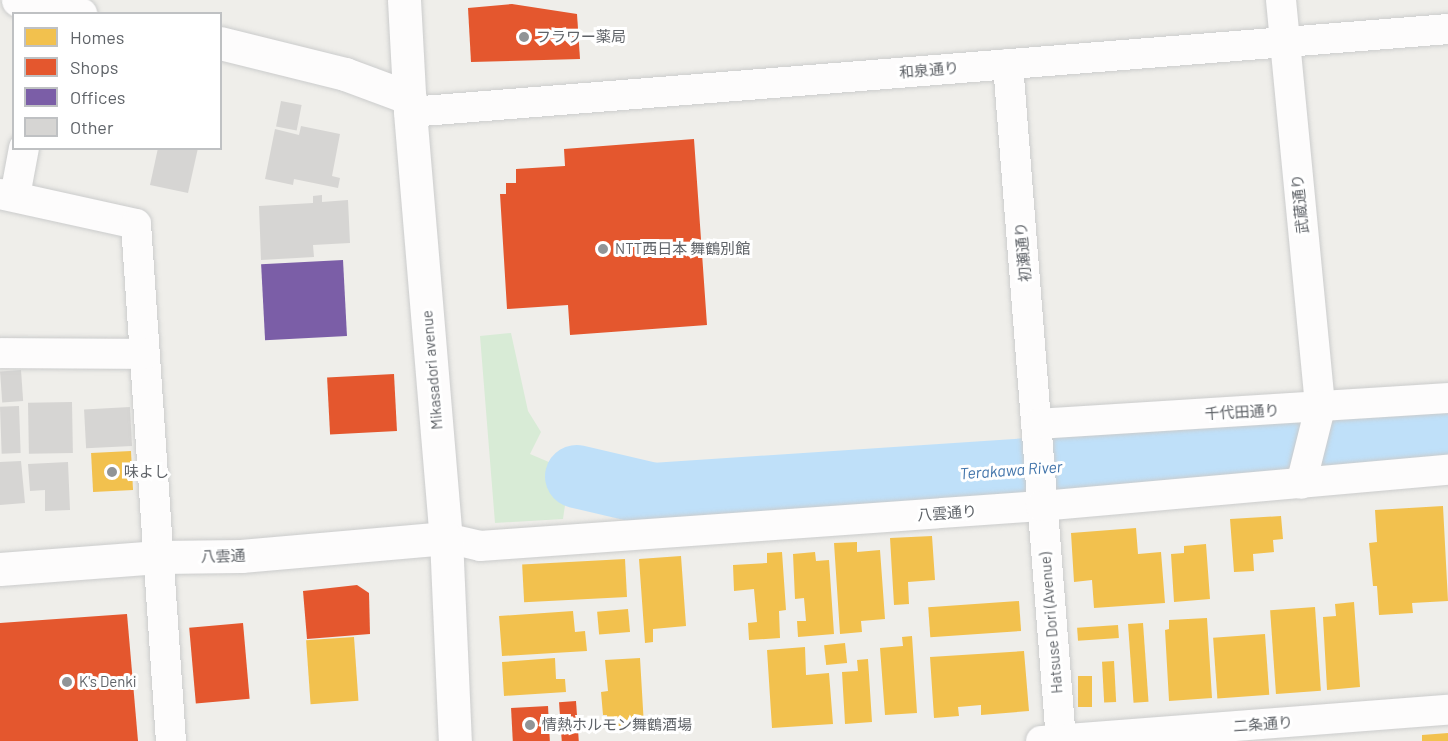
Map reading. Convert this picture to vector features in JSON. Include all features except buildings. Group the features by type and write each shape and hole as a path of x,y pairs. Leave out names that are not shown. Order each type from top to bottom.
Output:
{"street":[{"path":"18,0 59,11"},
{"name":"Mikasadori avenue","path":"404,0 410,105 446,538 455,741"},
{"name":"武蔵通り","path":"1281,0 1318,415 1303,475"},
{"name":"和泉通り","path":"410,105 1008,64 1448,29"},
{"path":"222,43 345,74 410,105"},
{"name":"初瀬通り","path":"1008,64 1041,497"},
{"path":"23,150 8,195 136,224 171,741"},
{"path":"0,353 145,354"},
{"name":"千代田通り","path":"1037,432 1318,415 1448,398"},
{"name":"八雲通り","path":"446,538 480,546 1303,475 1448,470"},
{"name":"Hatsuse Dori (Avenue)","path":"1041,497 1054,741"},
{"name":"八雲通","path":"0,569 159,557 241,556 446,538"},
{"name":"二条通り","path":"1054,741 1448,710"}],"green space":[{"path":"511,333 528,411 541,432 530,454 570,471 563,519 495,523 480,336"}],"waterway":[{"name":"Terakawa River","path":"576,476 653,494 1448,441"}],"place":[{"name":"フラワー薬局","path":"524,37"},
{"name":"NTT西日本 舞鶴別館","path":"603,249"},
{"name":"味よし","path":"112,472"},
{"name":"K's Denki","path":"67,682"},
{"name":"情熱ホルモン舞鶴酒場","path":"530,725"}]}
